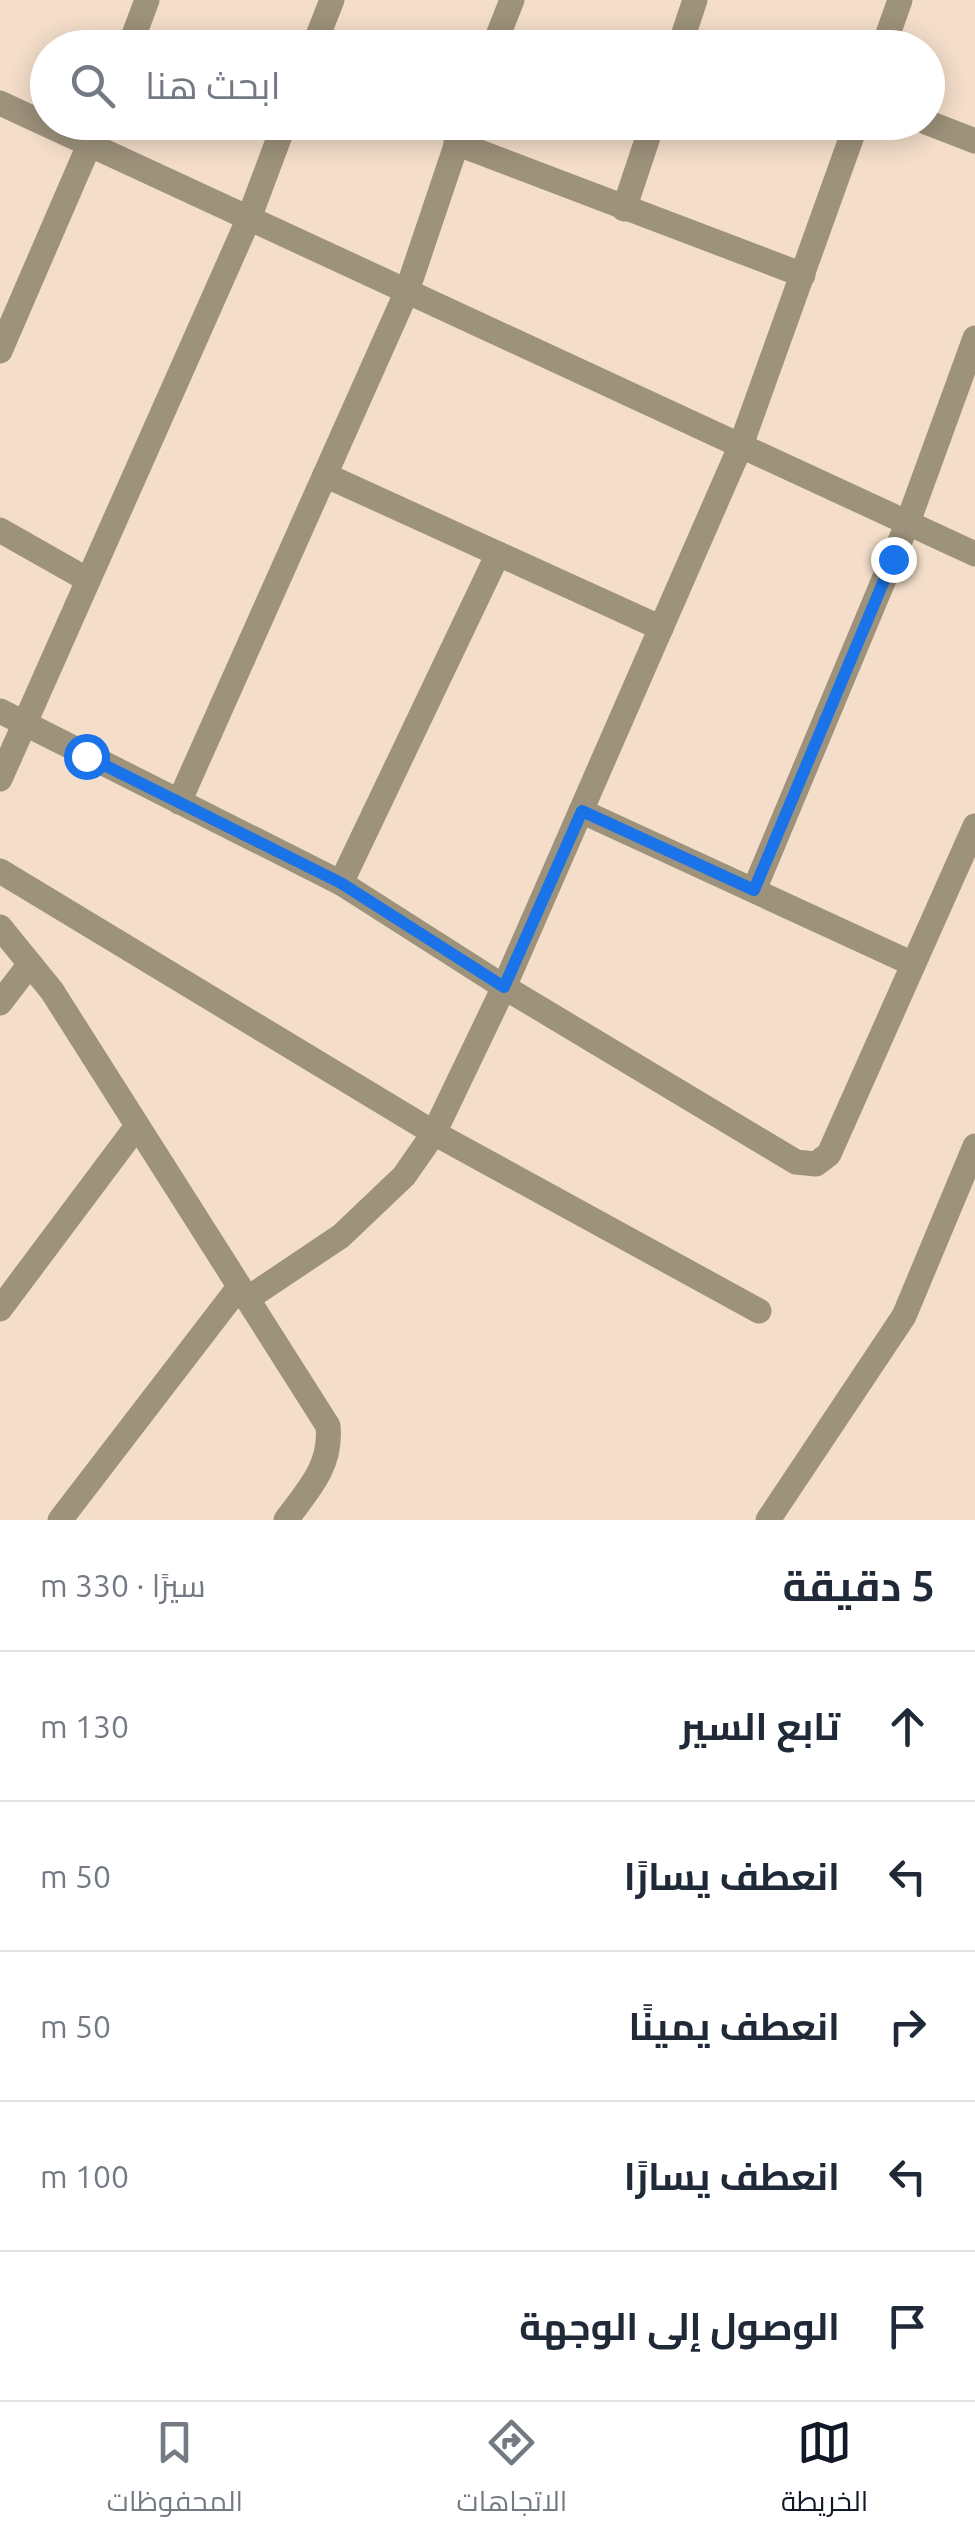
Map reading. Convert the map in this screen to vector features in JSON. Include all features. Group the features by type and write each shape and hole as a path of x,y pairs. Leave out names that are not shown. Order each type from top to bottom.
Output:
{"street":[{"path":"135,30 147,0"},
{"path":"321,30 332,0"},
{"path":"500,30 512,0"},
{"path":"685,30 695,0"},
{"path":"889,30 900,0"},
{"path":"0,103 30,113"},
{"path":"945,129 975,141"},
{"path":"0,351 10,299 92,140"},
{"path":"106,140 249,218 975,554"},
{"path":"0,779 249,218 278,140"},
{"path":"179,802 408,291 458,140"},
{"path":"475,140 624,209 803,275"},
{"path":"624,209 647,140"},
{"path":"60,1520 243,1293 340,1236 404,1176 434,1132 504,987 741,445 851,140"},
{"path":"754,890 908,522 975,338"},
{"path":"325,475 661,628"},
{"path":"0,530 88,580"},
{"path":"341,883 498,554"},
{"path":"0,710 341,883 504,987 796,1162 816,1164 829,1154 975,826"},
{"path":"582,811 913,964"},
{"path":"0,871 434,1132 760,1311"},
{"path":"0,927 30,964 137,1126 328,1426 330,1447 319,1477 286,1520"},
{"path":"0,1003 30,964"},
{"path":"0,1309 137,1126"},
{"path":"768,1520 904,1316 975,1146"}],"route":[{"path":"86,756 341,883 504,987 582,811 754,890 893,559"}]}
